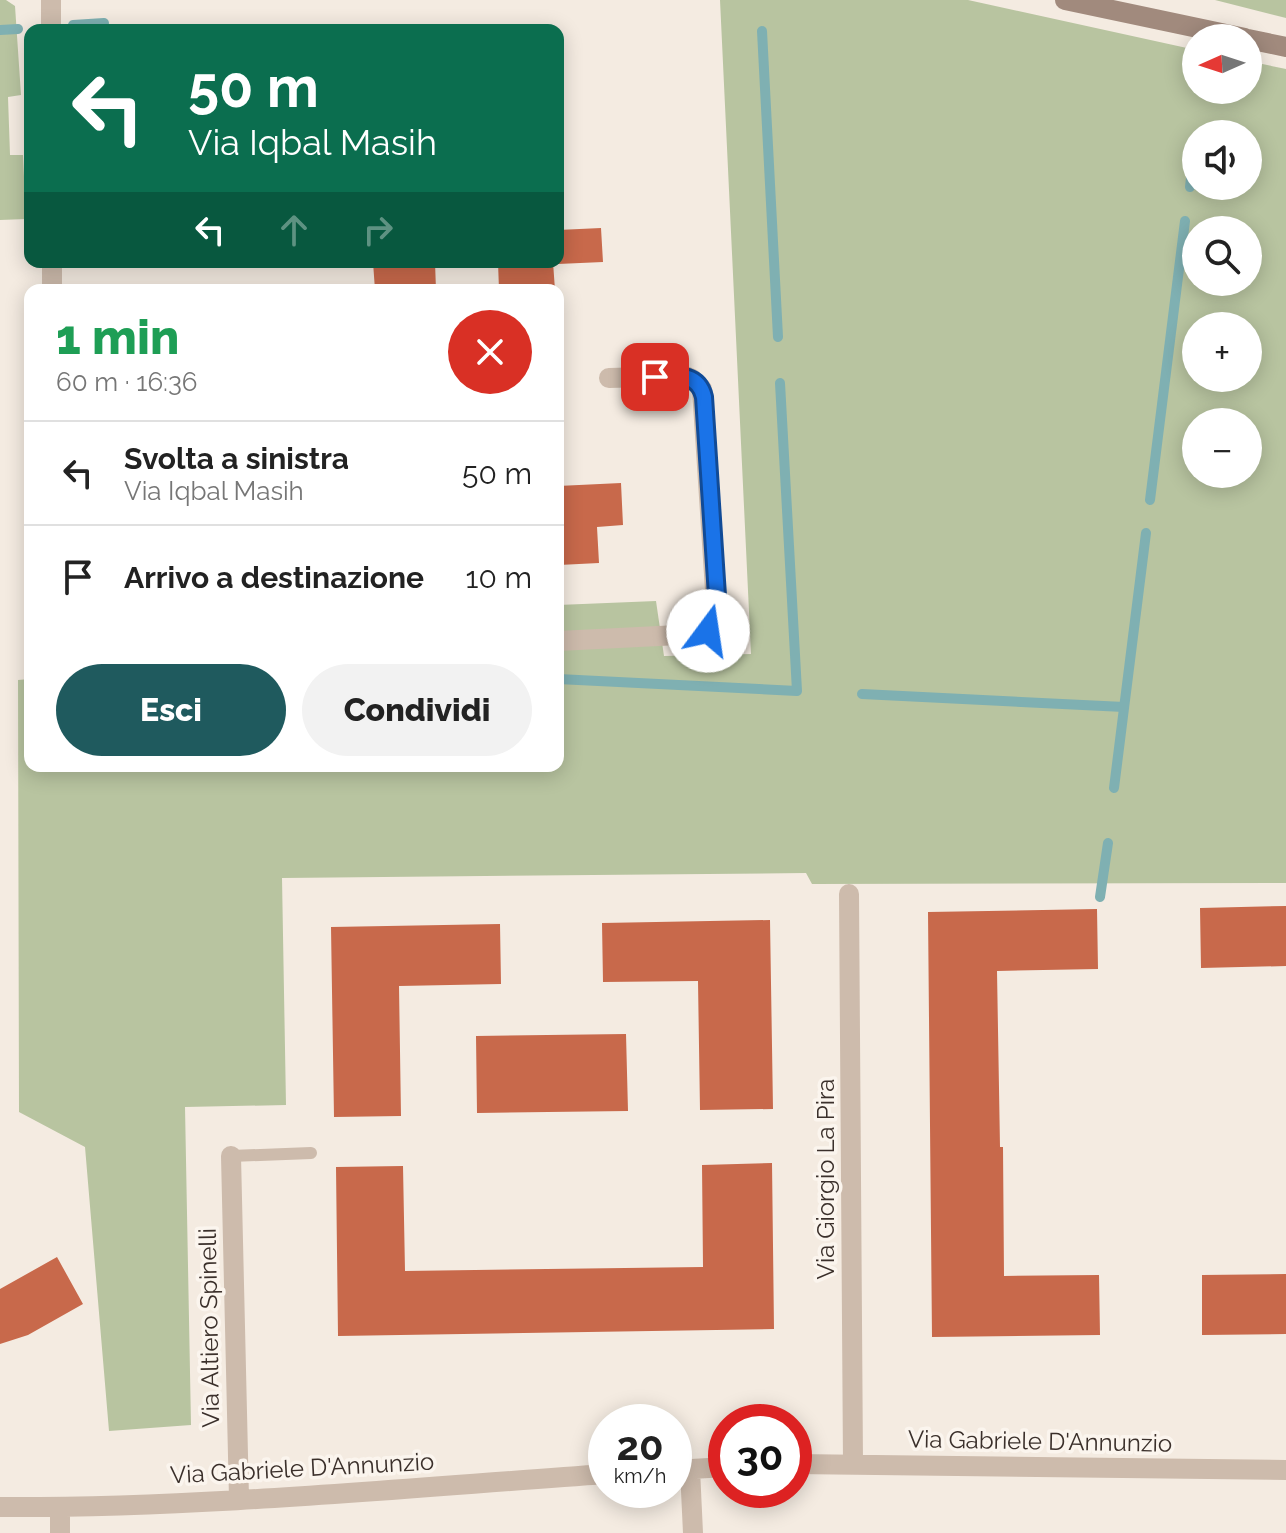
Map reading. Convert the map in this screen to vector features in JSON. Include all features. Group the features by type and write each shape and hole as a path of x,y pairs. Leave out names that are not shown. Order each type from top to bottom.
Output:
{"street":[{"path":"51,0 51,24"},
{"path":"1065,0 1182,25"},
{"path":"1262,42 1286,47"},
{"path":"564,641 699,634 714,627 717,621 702,389 685,376 609,378"},
{"name":"Via Giorgio La Pira","path":"849,894 853,1464"},
{"name":"Via Altiero Spinelli","path":"231,1156 239,1498"},
{"name":"Via Gabriele D'Annunzio","path":"812,1464 1286,1470"},
{"name":"Via Gabriele D'Annunzio","path":"0,1507 239,1498 588,1475"},
{"path":"60,1507 60,1533"},
{"path":"689,1508 693,1533"}],"lane":[{"path":"231,1156 311,1153"}],"green space":[{"path":"0,0 6,0 15,6 21,95 8,97 10,155 23,155 24,219 0,220"},
{"path":"720,0 968,0 1182,47 1182,104 1262,104 1262,64 1286,69 1286,883 812,884 806,873 282,878 286,1105 185,1107 191,1425 109,1431 85,1147 19,1112 18,680 24,680 24,772 564,772 564,605 656,601 664,656 751,654"},
{"path":"1215,0 1286,0 1286,18"}],"building":[{"path":"601,228 603,262 564,264 564,230"},
{"path":"373,268 435,268 436,284 375,284"},
{"path":"498,268 553,268 555,284 499,284"},
{"path":"621,483 623,525 597,527 599,563 564,565 564,486"},
{"path":"1286,906 1286,966 1201,968 1200,908"},
{"path":"1097,909 1098,969 997,971 1004,1276 1099,1275 1100,1335 932,1337 928,912"},
{"path":"770,920 773,1109 700,1110 698,981 603,982 602,923"},
{"path":"500,924 501,984 399,986 401,1116 334,1117 331,927"},
{"path":"626,1034 628,1111 477,1113 476,1036"},
{"path":"772,1163 774,1329 338,1336 336,1167 403,1166 405,1271 703,1267 702,1165"},
{"path":"57,1257 83,1304 28,1335 0,1344 0,1289"},
{"path":"1286,1274 1286,1334 1202,1335 1202,1275"}],"waterway":[{"path":"88,24 104,23"},
{"path":"0,30 18,29"},
{"path":"762,31 778,337"},
{"path":"1150,500 1182,245"},
{"path":"564,679 797,691 780,383"},
{"path":"1114,788 1146,533"},
{"path":"862,694 1124,707"},
{"path":"1100,897 1108,843"}],"route":[{"path":"655,377 685,376 699,384 704,397 718,611 714,627 708,631"}]}
